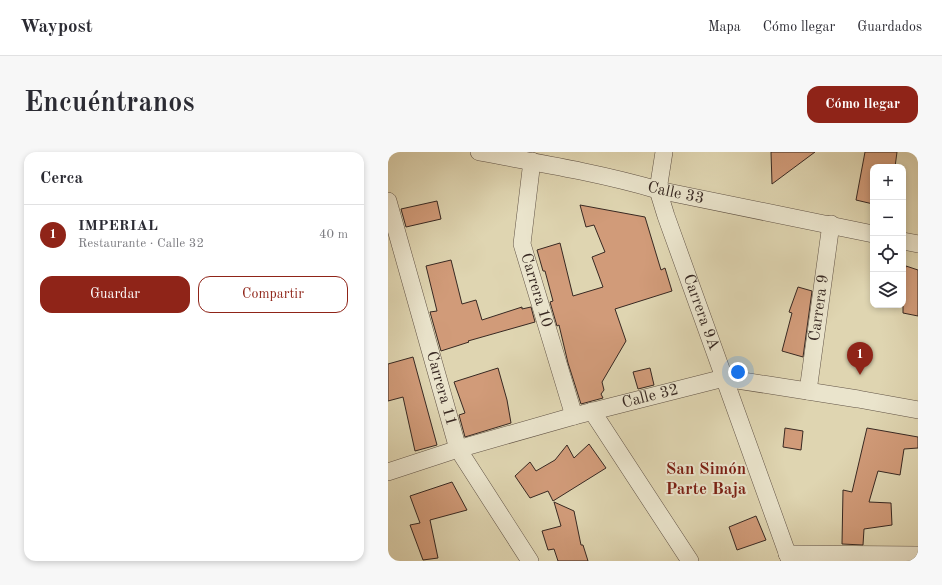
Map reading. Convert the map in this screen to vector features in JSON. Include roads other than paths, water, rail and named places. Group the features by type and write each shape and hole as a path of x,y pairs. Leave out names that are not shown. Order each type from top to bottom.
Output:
{"street":[{"name":"Calle 33","path":"479,152 870,233"},
{"name":"Carrera 9A","path":"664,152 658,190 668,223 789,557"},
{"name":"Carrera 10","path":"532,162 522,244 574,416"},
{"name":"Carrera 11","path":"388,201 458,449 530,561"},
{"name":"Carrera 9","path":"808,391 831,224"},
{"path":"906,242 918,244"},
{"name":"Calle 32","path":"388,472 458,449 574,416 724,378 918,410"},
{"path":"592,411 690,561"},
{"path":"789,557 918,555"}],"place":[{"name":"IMPERIAL","path":"860,375"}],"district":[{"name":"San Simón Parte Baja","path":"706,479"}]}
